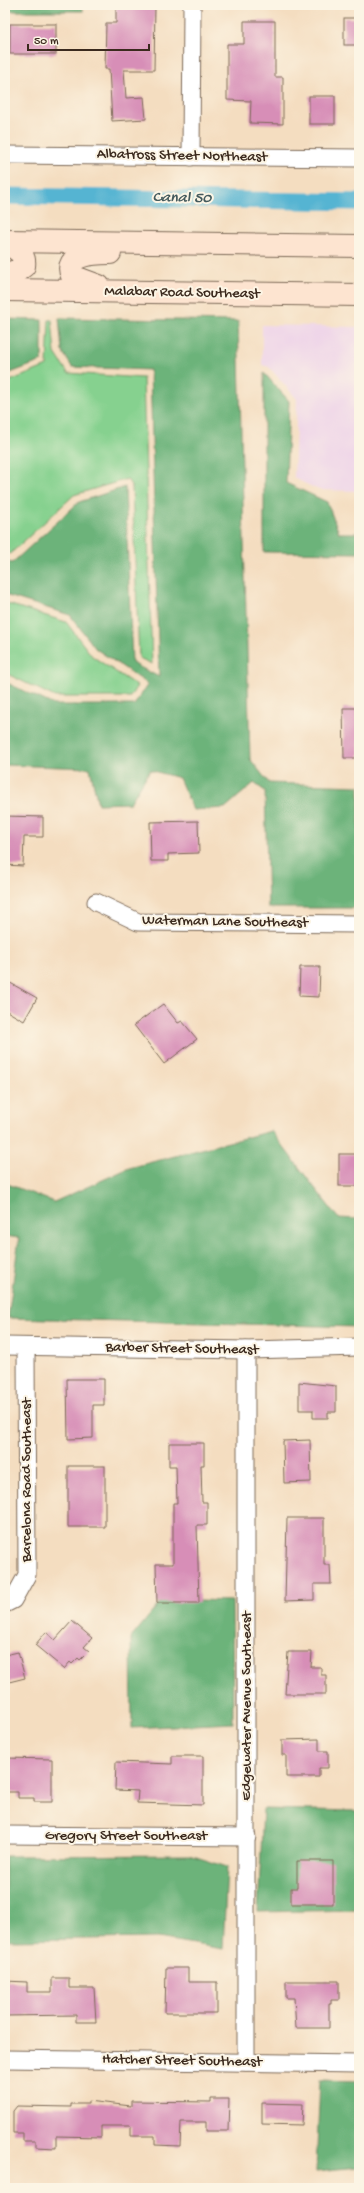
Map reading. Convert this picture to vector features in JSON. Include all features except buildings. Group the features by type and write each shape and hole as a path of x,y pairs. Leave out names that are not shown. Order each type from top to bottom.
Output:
{"main road":[{"path":"5,242 359,246"},
{"path":"5,242 23,255 25,260 24,266 18,271 5,274"},
{"path":"115,291 72,276 69,270 71,263 79,257 89,254 106,253 217,256 253,244"},
{"path":"251,294 285,282 297,280 359,281"},
{"name":"Malabar Road Southeast","path":"5,290 359,295"}],"street":[{"path":"191,157 192,5"},
{"name":"Albatross Street Northeast","path":"5,155 359,158"},
{"name":"Waterman Lane Southeast","path":"96,902 138,922 359,924"},
{"name":"Barber Street Southeast","path":"5,1346 246,1350 359,1347"},
{"name":"Barcelona Road Southeast","path":"5,1604 13,1600 27,1575 26,1347"},
{"name":"Edgewater Avenue Southeast","path":"246,1350 246,2062"},
{"name":"Gregory Street Southeast","path":"5,1835 247,1837"},
{"name":"Hatcher Street Southeast","path":"5,2059 359,2064"}],"shaded area":[{"path":"262,325 359,327 359,491 319,490 294,478 297,399 269,367 262,365"}],"green space":[{"path":"5,5 83,5 83,11 5,11"},
{"path":"59,318 238,321 250,759 269,783 359,786 359,908 268,908 265,791 254,783 225,808 193,810 179,778 150,770 130,803 98,804 90,768 5,765 5,682 54,705 134,705 148,684 96,649 70,615 5,595 5,561 12,563 79,502 125,487 132,663 159,677 150,370 72,367 62,351"},
{"path":"5,319 42,320 42,361 5,375"},
{"path":"49,320 52,320 55,353 68,373 143,378 152,664 139,658 132,487 127,479 74,495 10,554 5,553 5,383 47,366"},
{"path":"264,373 289,401 286,483 327,502 339,533 359,533 359,553 264,552"},
{"path":"5,603 66,622 92,656 137,686 130,697 55,697 5,673"},
{"path":"271,1131 338,1218 359,1219 359,1327 8,1318 19,1238 5,1236 5,1183 54,1202 129,1168"},
{"path":"163,1599 232,1601 233,1723 132,1728 131,1638"},
{"path":"263,1809 359,1811 359,1910 258,1912"},
{"path":"190,1855 227,1867 223,1949 158,1938 5,1940 5,1856"},
{"path":"320,2080 359,2081 359,2167 316,2171"}],"waterway":[{"name":"Canal 50","path":"5,196 359,202"}]}
